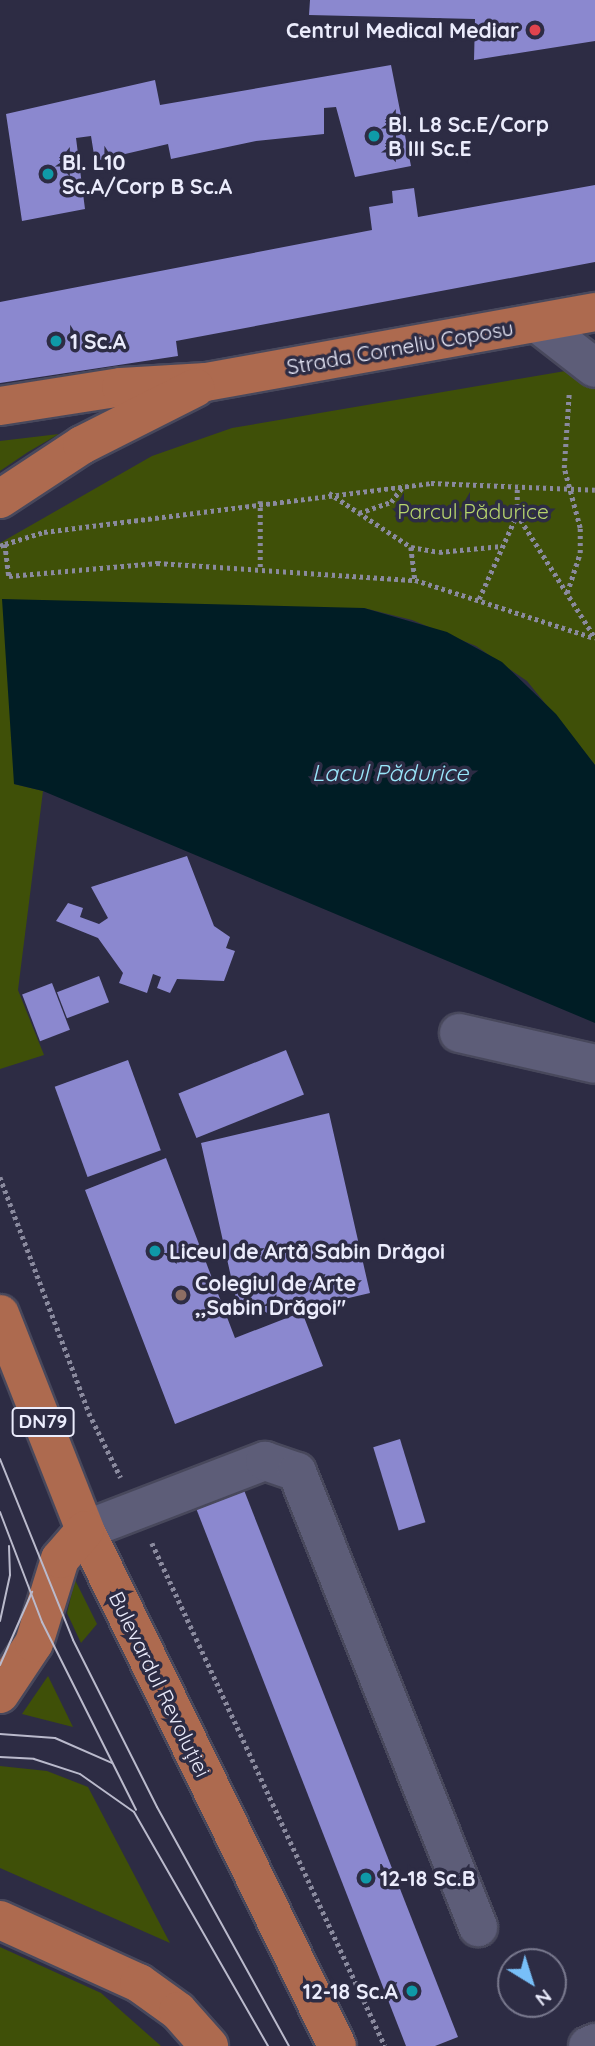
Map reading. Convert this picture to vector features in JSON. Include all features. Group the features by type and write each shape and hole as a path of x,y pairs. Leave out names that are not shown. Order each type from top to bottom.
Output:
{"main road":[{"name":"Strada Corneliu Coposu","path":"0,406 121,387 206,382 595,312"},
{"name":"Strada Corneliu Coposu","path":"0,499 82,445 206,382"},
{"name":"Bulevardul Revoluției","path":"0,1314 85,1530 337,2046"},
{"path":"0,1694 34,1643 60,1559 85,1530"},
{"path":"0,1920 139,1983 178,2011 209,2046"}],"lane":[{"path":"537,323 589,363"},
{"path":"459,1033 595,1064"},
{"path":"85,1530 265,1461 297,1472 478,1927"}],"path":[{"path":"567,593 580,553 563,430 566,398 589,363"},
{"path":"595,491 404,485 328,492 44,532 3,545 9,576 157,564 260,567 415,580 479,598 595,637"},
{"path":"358,513 391,502 404,485"},
{"path":"479,598 517,514 517,489"},
{"path":"328,492 411,547 439,552 502,546"},
{"path":"260,501 260,567"},
{"path":"517,514 595,637"},
{"path":"411,547 415,580"},
{"path":"0,1177 89,1413 385,2046"}],"green space":[{"name":"Parcul Pădurice","path":"595,366 595,765 527,681 476,646 412,620 364,608 14,784 43,791 18,990 44,1055 0,1069 0,543 152,456 232,428"},
{"path":"59,434 28,452 0,471 0,441"},
{"path":"75,1580 97,1624 81,1643 67,1613"},
{"path":"48,1676 73,1727 22,1714"},
{"path":"0,1766 47,1771 88,1787 170,1943 0,1868"},
{"path":"0,1947 101,1993 161,2046 0,2046"}],"water":[{"name":"Lacul Pădurice","path":"2,599 364,608 447,632 502,662 556,714 595,765 595,1023 43,791 14,784"}],"building":[{"name":"Centrul Medical Mediar","path":"310,0 595,0 595,41 474,60 475,19 309,15"},
{"path":"391,65 411,166 355,177 336,107 324,108 324,134 256,141 171,159 168,144 95,161 91,136 76,138 85,209 22,221 6,114 155,80 160,105"},
{"path":"595,185 595,262 176,341 178,356 0,383 0,302 372,230 369,207 393,203 392,191 414,188 418,217"},
{"path":"187,856 214,926 230,937 226,948 235,951 224,981 177,979 170,993 157,988 161,977 153,974 147,993 119,983 123,973 98,938 56,921 68,903 83,908 80,917 99,924 108,918 91,887"},
{"path":"99,976 109,1002 67,1018 57,992"},
{"path":"52,983 70,1030 40,1041 22,994"},
{"path":"286,1050 304,1095 196,1138 178,1093"},
{"path":"128,1060 161,1150 88,1177 55,1087"},
{"path":"329,1113 370,1293 272,1316 264,1311 240,1317 201,1143"},
{"name":"Liceul de Artă Sabin Drăgoi","path":"166,1158 235,1338 302,1312 323,1366 175,1424 85,1190"},
{"path":"400,1439 425,1522 399,1530 373,1447"},
{"path":"242,1485 458,2037 435,2046 406,2046 194,1503"}],"tram line":[{"path":"0,1459 73,1640 157,1807 289,2046"},
{"path":"0,1512 42,1622 136,1810"},
{"path":"0,1621 10,1575 9,1546"},
{"path":"0,1665 32,1592"},
{"path":"0,1734 55,1738 112,1763"},
{"path":"0,1757 34,1759 80,1774 134,1812 268,2046"}],"place":[{"name":"Centrul Medical Mediar","path":"535,30"},
{"name":"Bl. L8 Sc.E/Corp B III Sc.E","path":"374,136"},
{"name":"Bl. L10 Sc.A/Corp B Sc.A","path":"48,174"},
{"name":"1 Sc.A","path":"56,341"},
{"name":"Liceul de Artă Sabin Drăgoi","path":"155,1251"},
{"name":"Colegiul de Arte ,,Sabin Drăgoi\"","path":"181,1295"},
{"name":"12-18 Sc.B","path":"366,1878"},
{"name":"12-18 Sc.A","path":"412,1991"}]}
